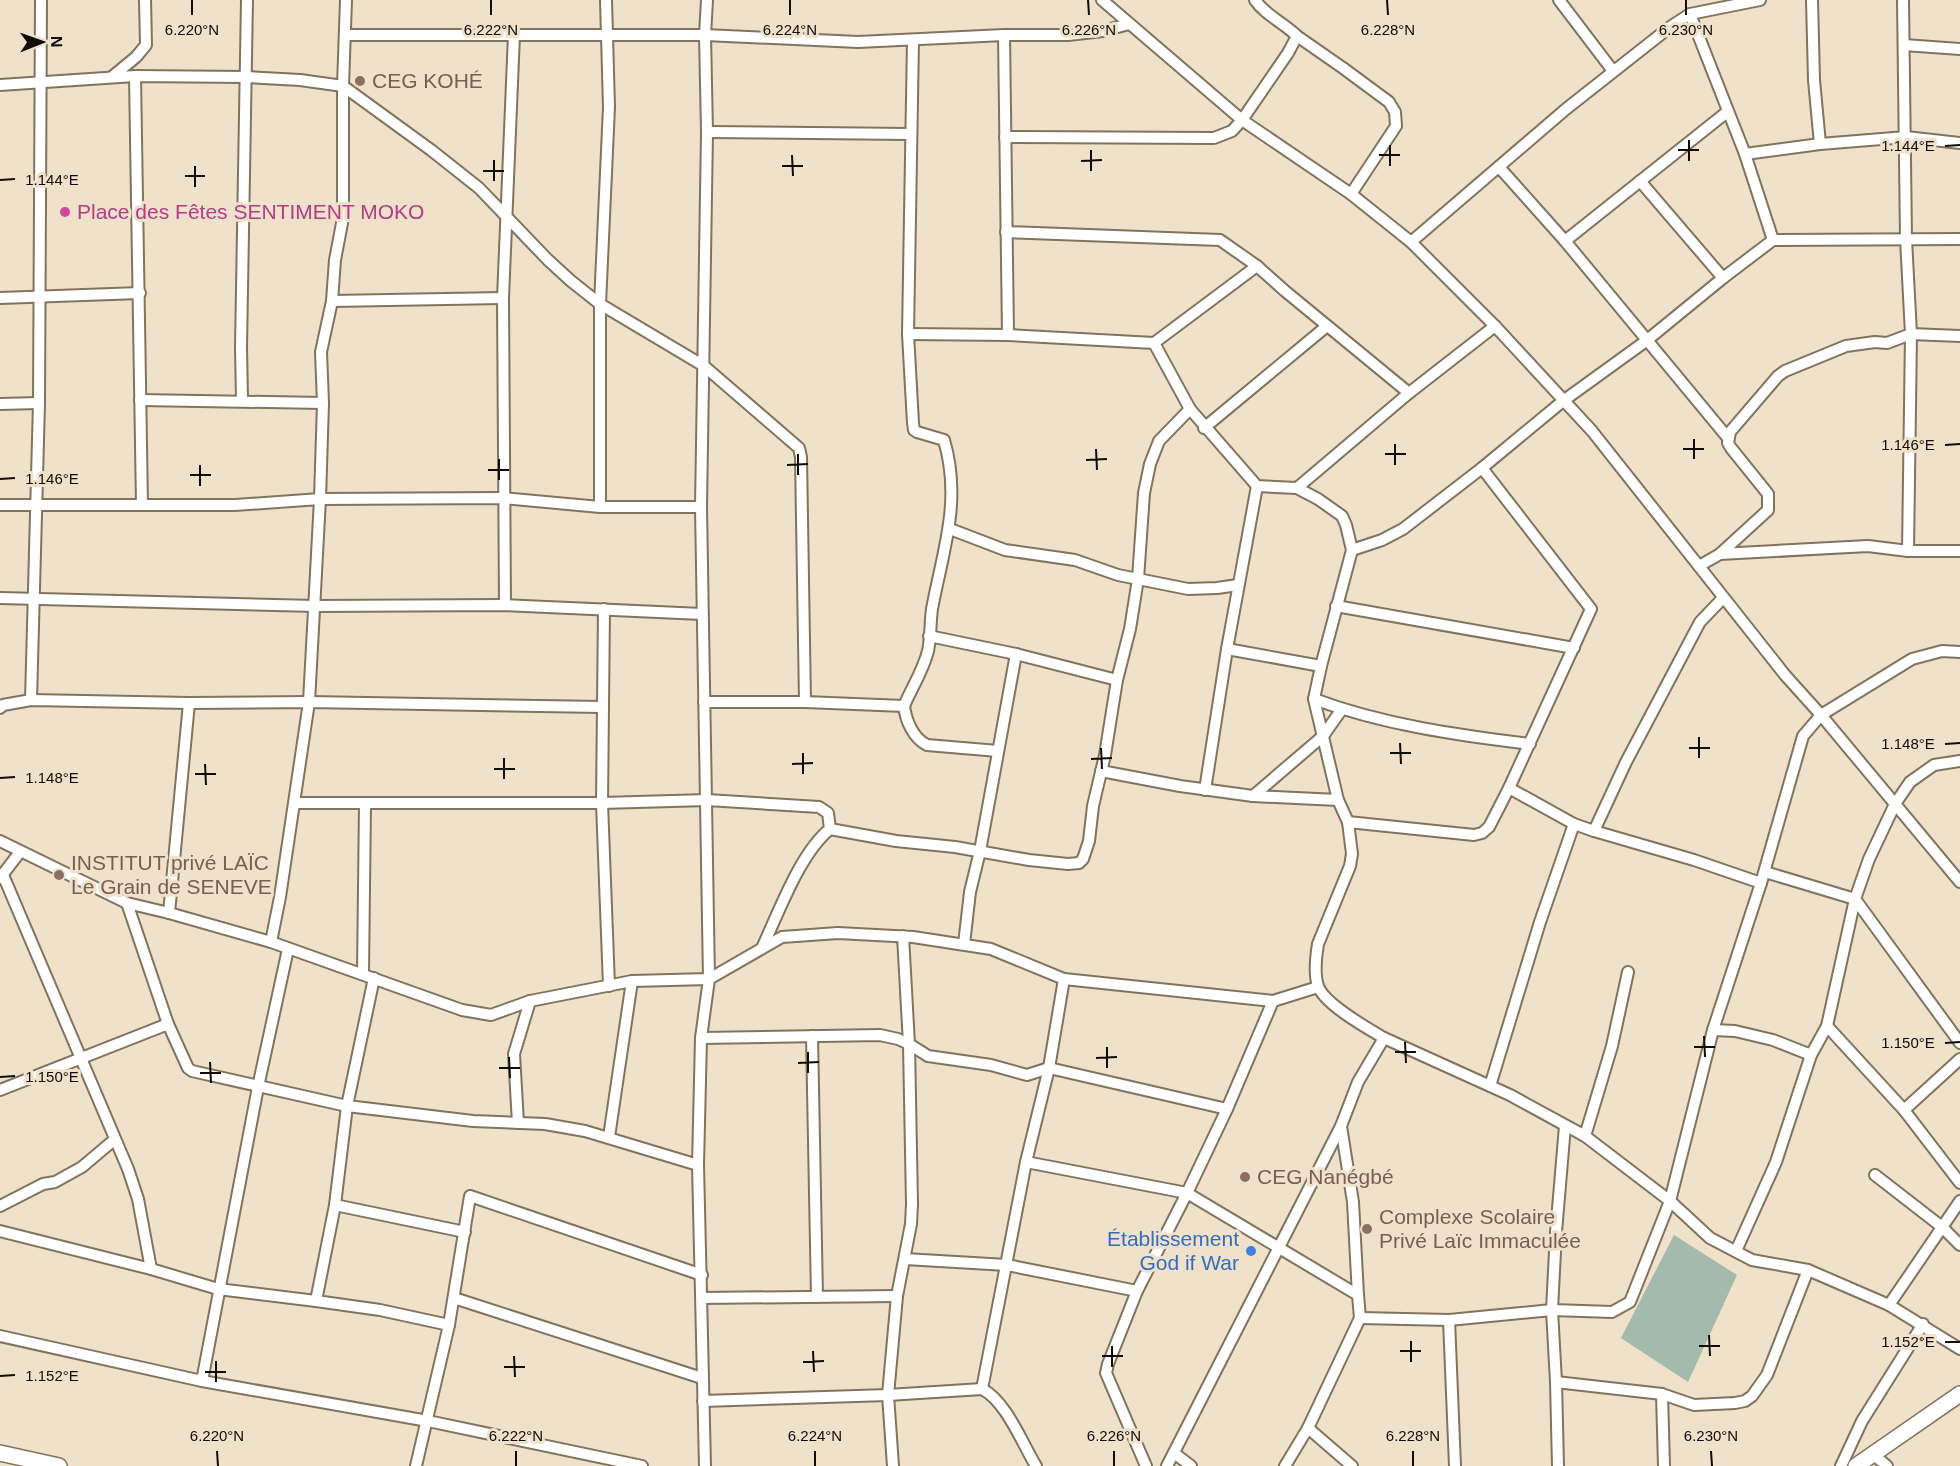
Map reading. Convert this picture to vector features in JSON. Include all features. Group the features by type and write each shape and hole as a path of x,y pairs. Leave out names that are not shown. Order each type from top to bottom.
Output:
{"street":[{"path":"30,700 39,403 41,0"},
{"path":"113,76 136,57 146,45 145,0"},
{"path":"242,400 247,0"},
{"path":"271,942 295,803 309,702 320,499 323,403 321,352 332,300 334,260 343,218 343,86 346,0"},
{"path":"600,507 600,304 609,107 606,0"},
{"path":"705,1466 698,1165 700,1038 709,979 702,614 707,0"},
{"path":"1102,0 1242,120 1351,194 1411,242 1496,326 1592,431 1785,675 1960,882"},
{"path":"1255,0 1260,7 1297,36 1389,102 1395,112 1396,126 1351,194"},
{"path":"1559,0 1613,71"},
{"path":"1411,242 1566,109 1670,27 1690,14 1760,0"},
{"path":"1812,0 1814,80 1820,144"},
{"path":"1903,0 1906,238 1911,334 1908,551"},
{"path":"1690,14 1745,154 1773,240"},
{"path":"346,35 705,35 858,42 1004,35 1068,35 1103,31 1129,24"},
{"path":"505,605 503,298 514,35"},
{"path":"1004,35 1008,335"},
{"path":"1005,137 1214,138 1232,131 1242,120 1297,36"},
{"path":"912,40 908,334 914,430 923,435 944,440 951,493 950,529 932,611 928,650 918,681 904,706 905,714 919,741 927,745 998,751"},
{"path":"1904,45 1960,49"},
{"path":"0,85 113,76 246,76 343,86 431,150 479,188 548,260 600,304 704,366 791,440 800,452 805,702"},
{"path":"135,76 142,505"},
{"path":"1565,241 1727,112"},
{"path":"707,132 910,134"},
{"path":"1745,154 1820,144 1906,137 1960,142"},
{"path":"1499,167 1565,241 1728,438 1731,448 1768,494 1768,510 1720,554 1698,566"},
{"path":"1640,181 1723,278"},
{"path":"1006,232 1209,239 1226,243 1257,266 1409,393"},
{"path":"1352,550 1382,540 1403,529 1563,401 1646,341 1773,240 1960,239"},
{"path":"908,334 1008,335 1154,343 1257,266"},
{"path":"0,298 140,293"},
{"path":"332,300 503,298"},
{"path":"1204,428 1327,326"},
{"path":"1297,488 1409,393 1496,326"},
{"path":"1728,438 1730,432 1785,370 1846,346 1875,342 1887,343 1911,334 1960,336"},
{"path":"1154,343 1190,409 1204,428 1257,486 1297,488 1342,516 1346,525 1352,550 1314,699 1338,800 1348,822 1352,844 1350,866 1318,944 1316,957 1318,987 1334,1005 1384,1038 1490,1086 1585,1136 1670,1201 1710,1238 1752,1260 1808,1270 1889,1305 1960,1349"},
{"path":"141,400 323,403"},
{"path":"0,404 39,403"},
{"path":"762,948 807,857 821,836 830,829 1029,860 1068,864 1078,863 1083,859 1088,847 1093,806 1117,680 1130,629 1138,579 1144,493 1150,464 1159,441 1190,409"},
{"path":"1348,822 1474,835 1482,833 1489,827 1509,789 1591,609 1482,468"},
{"path":"1205,790 1227,649 1257,486"},
{"path":"0,506 234,505 320,499 503,498 600,507 702,507"},
{"path":"950,529 1005,550 1075,560 1118,575 1188,589 1238,585"},
{"path":"1720,554 1868,546 1908,551 1960,551"},
{"path":"0,598 315,606 505,605 702,614"},
{"path":"1594,831 1626,762 1700,622 1724,598"},
{"path":"1336,606 1574,648"},
{"path":"604,609 602,803 609,986"},
{"path":"929,636 1016,654 1117,680"},
{"path":"1227,649 1321,666"},
{"path":"1360,1318 1449,1320 1552,1310 1612,1312 1630,1302 1670,1201 1713,1030 1763,878 1794,772 1800,741 1821,716 1912,659 1942,651 1960,652"},
{"path":"964,944 970,892 980,851 1016,654"},
{"path":"1314,699 1342,709 1418,728 1530,744"},
{"path":"1,706 30,700 602,707"},
{"path":"704,702 805,702 904,706"},
{"path":"169,913 189,703"},
{"path":"1253,796 1323,736 1342,709"},
{"path":"1736,1251 1776,1162 1811,1055 1827,1026 1855,899 1869,859 1895,804 1910,782 1934,765 1960,760"},
{"path":"1101,771 1205,790 1253,796 1338,800"},
{"path":"1509,789 1574,824 1594,831 1763,878 1855,899 1960,1043"},
{"path":"295,803 602,803 707,800 819,807 828,813 830,829"},
{"path":"316,1301 335,1205 347,1106 369,976 365,803"},
{"path":"1490,1086 1540,922 1574,824"},
{"path":"0,841 127,903 271,942 462,1010 480,1014 490,1015 530,1002 632,981 709,979 762,948 789,936 838,933 903,936 964,944 1002,952 1064,979 1273,1001 1318,987"},
{"path":"21,852 2,876 138,1198 151,1269"},
{"path":"127,903 168,1024 188,1068 192,1071 347,1106 473,1121 546,1124 609,1137 698,1165"},
{"path":"893,1466 888,1395 897,1296 911,1224 912,1191 909,1044 903,936"},
{"path":"202,1381 258,1087 288,949"},
{"path":"1585,1136 1612,1046 1628,972"},
{"path":"982,1389 1026,1162 1049,1068 1064,979"},
{"path":"609,1137 632,981"},
{"path":"1146,1466 1106,1373 1108,1364 1137,1291 1227,1109 1273,1001"},
{"path":"518,1123 514,1054 530,1002"},
{"path":"0,1090 168,1024"},
{"path":"1827,1026 1904,1110 1960,1183"},
{"path":"1713,1030 1736,1031 1773,1040 1811,1055"},
{"path":"700,1038 880,1035 898,1039 928,1056 991,1065 1027,1075 1049,1068 1227,1109"},
{"path":"812,1036 817,1297"},
{"path":"1167,1466 1341,1126 1358,1082 1384,1038"},
{"path":"1904,1110 1960,1059"},
{"path":"1286,1466 1308,1428 1360,1318 1353,1202 1341,1126"},
{"path":"1558,1466 1552,1310 1558,1198 1565,1126"},
{"path":"0,1206 44,1184 55,1182 82,1167 114,1140"},
{"path":"1026,1162 1187,1193 1358,1295"},
{"path":"1875,1175 1942,1227 1960,1245"},
{"path":"416,1466 449,1325 470,1196 702,1275"},
{"path":"1889,1305 1960,1201"},
{"path":"335,1205 465,1232"},
{"path":"0,1231 151,1269 218,1289 380,1310 449,1325"},
{"path":"905,1258 1007,1265 1137,1291"},
{"path":"1556,1382 1662,1394 1698,1405 1745,1401 1767,1375 1808,1270"},
{"path":"702,1298 897,1296"},
{"path":"454,1298 702,1378"},
{"path":"1449,1320 1455,1466"},
{"path":"1841,1466 1862,1421 1923,1324"},
{"path":"0,1336 202,1381 428,1421 642,1466"},
{"path":"703,1401 888,1395 982,1389 990,1393 1009,1418 1036,1466"},
{"path":"1662,1394 1664,1466"},
{"path":"1856,1466 1960,1394"},
{"path":"1308,1428 1352,1466"},
{"path":"0,1453 59,1466"},
{"path":"1174,1453 1191,1466"},
{"path":"1874,1455 1887,1466"}],"green space":[{"path":"1674,1235 1737,1275 1688,1382 1621,1338"}],"place":[{"name":"CEG KOHÉ","path":"360,81"},
{"name":"Place des Fêtes SENTIMENT MOKO","path":"65,212"},
{"name":"INSTITUT privé LAÏC Le Grain de SENEVE","path":"59,875"},
{"name":"CEG Nanégbé","path":"1245,1177"},
{"name":"Complexe Scolaire Privé Laïc Immaculée","path":"1367,1229"},
{"name":"Établissement God if War","path":"1251,1251"}]}
